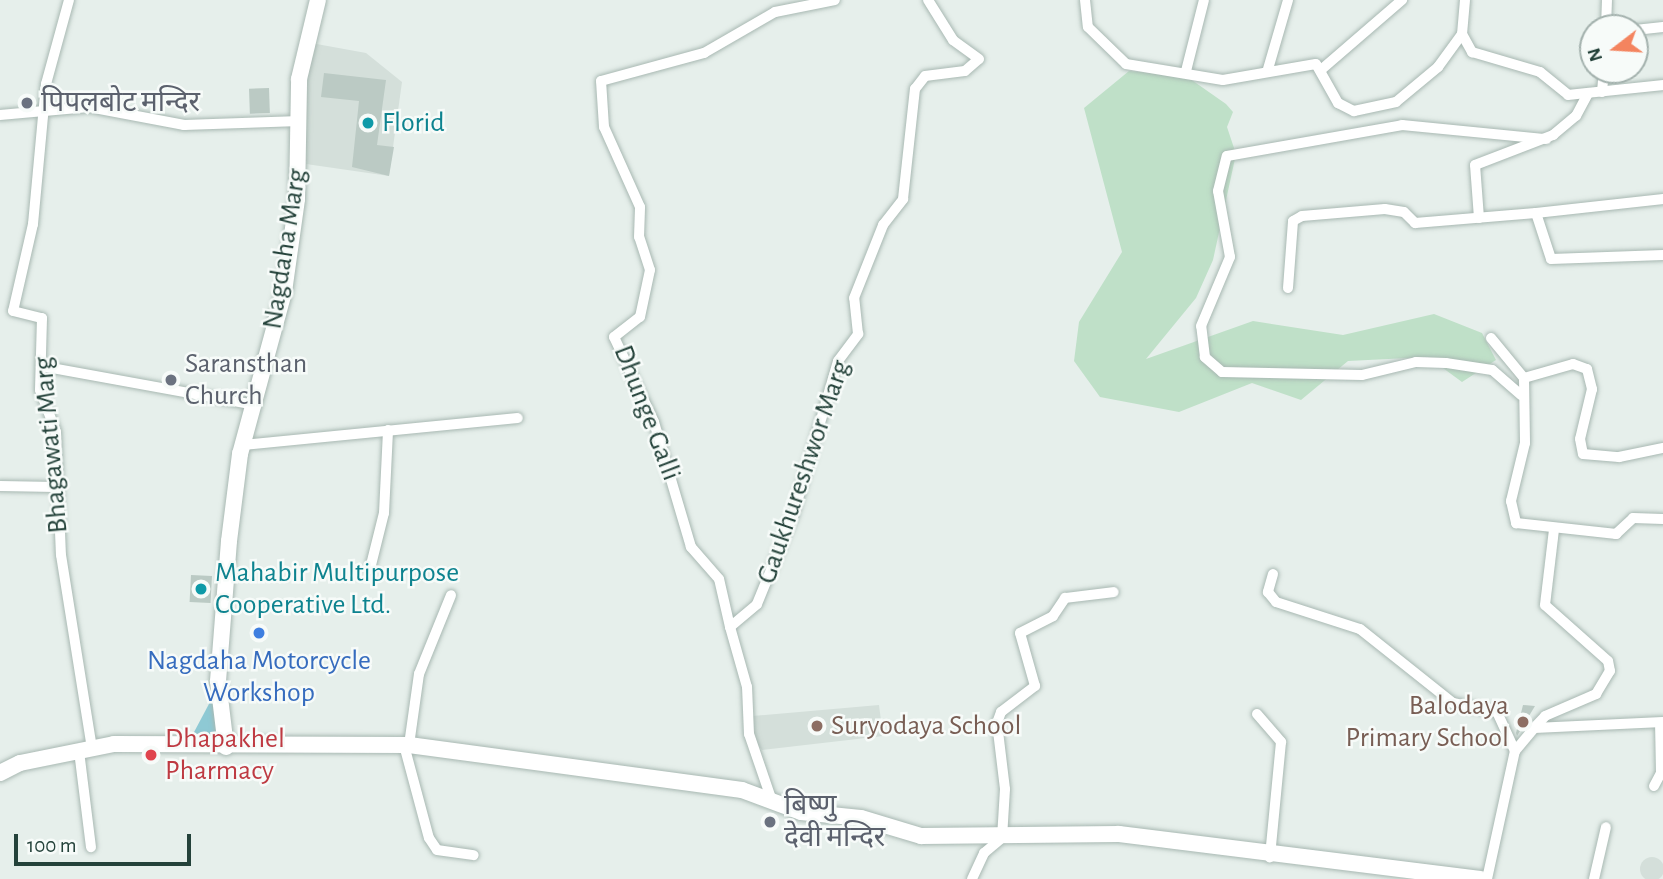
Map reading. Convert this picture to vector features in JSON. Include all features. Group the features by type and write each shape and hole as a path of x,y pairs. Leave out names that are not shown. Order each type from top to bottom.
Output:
{"main road":[{"name":"Nagdaha Marg","path":"226,747 219,650 243,445 256,405 284,292 300,121 299,79 318,0"},
{"path":"0,773 20,762 85,750 406,746 742,790 772,801 921,836 1002,838 1119,834 1270,857 1480,879"}],"street":[{"name":"Bhagawati Marg","path":"69,0 46,84 46,107 33,224 13,311 42,318 40,390 56,432 56,487 85,750 91,847"},
{"name":"Dhunge Galli","path":"730,627 719,579 691,547 654,422 614,337 640,317 650,270 639,237 640,207 604,127 601,81 704,53 775,12 812,1 835,0"},
{"name":"Gaukhureshwor Marg","path":"730,627 757,604 793,516 838,361 858,334 854,298 883,225 903,199 915,89 925,76 965,71 979,59 953,40 928,0"},
{"path":"1186,71 1204,0"},
{"path":"1268,69 1288,0"},
{"path":"1322,69 1402,0"},
{"path":"1088,2 1088,27 1126,64 1186,71 1223,80 1268,69 1316,64 1322,69 1338,103 1370,113 1396,102 1438,67 1462,34 1465,0"},
{"path":"1462,34 1472,52 1540,72 1568,95 1663,85"},
{"path":"1602,92 1603,84"},
{"path":"1479,218 1475,165 1546,139 1571,122 1587,95"},
{"path":"0,115 46,107 89,107 184,125 300,121"},
{"path":"1521,395 1492,370 1446,363 1416,362 1362,375 1222,372 1205,356 1201,326 1230,257 1218,191 1227,156 1402,125 1546,139"},
{"path":"1288,288 1293,221 1302,216 1385,209 1404,212 1415,223 1663,199"},
{"path":"1536,213 1551,259 1663,255"},
{"path":"1490,338 1524,378"},
{"path":"1524,378 1573,364 1587,369 1592,389 1580,439 1583,454 1619,457 1663,448"},
{"path":"41,366 256,405"},
{"path":"1524,378 1521,395 1526,427 1511,501 1514,516 1524,527 1616,534 1633,518 1663,519"},
{"path":"243,445 388,430 433,431 518,418"},
{"path":"370,569 384,513 388,430"},
{"path":"0,486 56,487"},
{"path":"1487,879 1515,751 1545,716 1596,694 1610,671 1608,661 1545,605 1554,528"},
{"path":"1273,574 1268,592 1276,603 1360,629 1453,703 1497,712 1515,751"},
{"path":"972,879 985,853 1002,838 1005,789 997,723 1001,712 1035,686 1020,633 1053,616 1065,598 1114,592"},
{"path":"451,595 419,674 406,746 429,838 437,850 474,855"},
{"path":"730,627 747,687 749,734 772,801"},
{"path":"1257,714 1281,742 1270,857"},
{"path":"1534,728 1662,722 1661,774 1654,786"},
{"path":"1594,879 1606,827"}],"shaded area":[{"name":"Florid","path":"311,43 366,53 402,82 389,176 306,164 302,77"},
{"name":"Suryodaya School","path":"879,705 883,736 762,750 754,741 752,716"},
{"path":"1652,857 1661,860 1664,869 1661,878 1652,881 1643,878 1640,869 1643,860"}],"green space":[{"path":"1129,71 1186,76 1226,104 1233,112 1227,127 1236,154 1213,260 1196,298 1146,359 1253,321 1343,335 1434,314 1482,333 1496,360 1462,382 1428,357 1348,361 1301,400 1252,383 1179,412 1100,397 1074,361 1079,322 1122,252 1084,108"}],"water":[{"path":"210,702 217,702 221,734 193,734"}],"building":[{"name":"Florid","path":"324,73 386,80 377,145 394,147 389,176 352,167 359,101 321,97"},
{"path":"269,88 270,113 250,114 249,89"},
{"name":"Mahabir Multipurpose Cooperative Ltd.","path":"191,575 212,576 211,603 190,602"},
{"name":"Balodaya Primary School","path":"1523,705 1535,706 1517,736 1516,733"}],"place":[{"name":"पिपलबोट मन्दिर","path":"27,103"},
{"name":"Florid","path":"368,123"},
{"name":"Saransthan Church","path":"171,380"},
{"name":"Mahabir Multipurpose Cooperative Ltd.","path":"201,589"},
{"name":"Nagdaha Motorcycle Workshop","path":"259,633"},
{"name":"Balodaya Primary School","path":"1523,722"},
{"name":"Suryodaya School","path":"817,726"},
{"name":"Dhapakhel Pharmacy","path":"151,755"},
{"name":"बिष्णु देवी मन्दिर","path":"770,822"}]}
